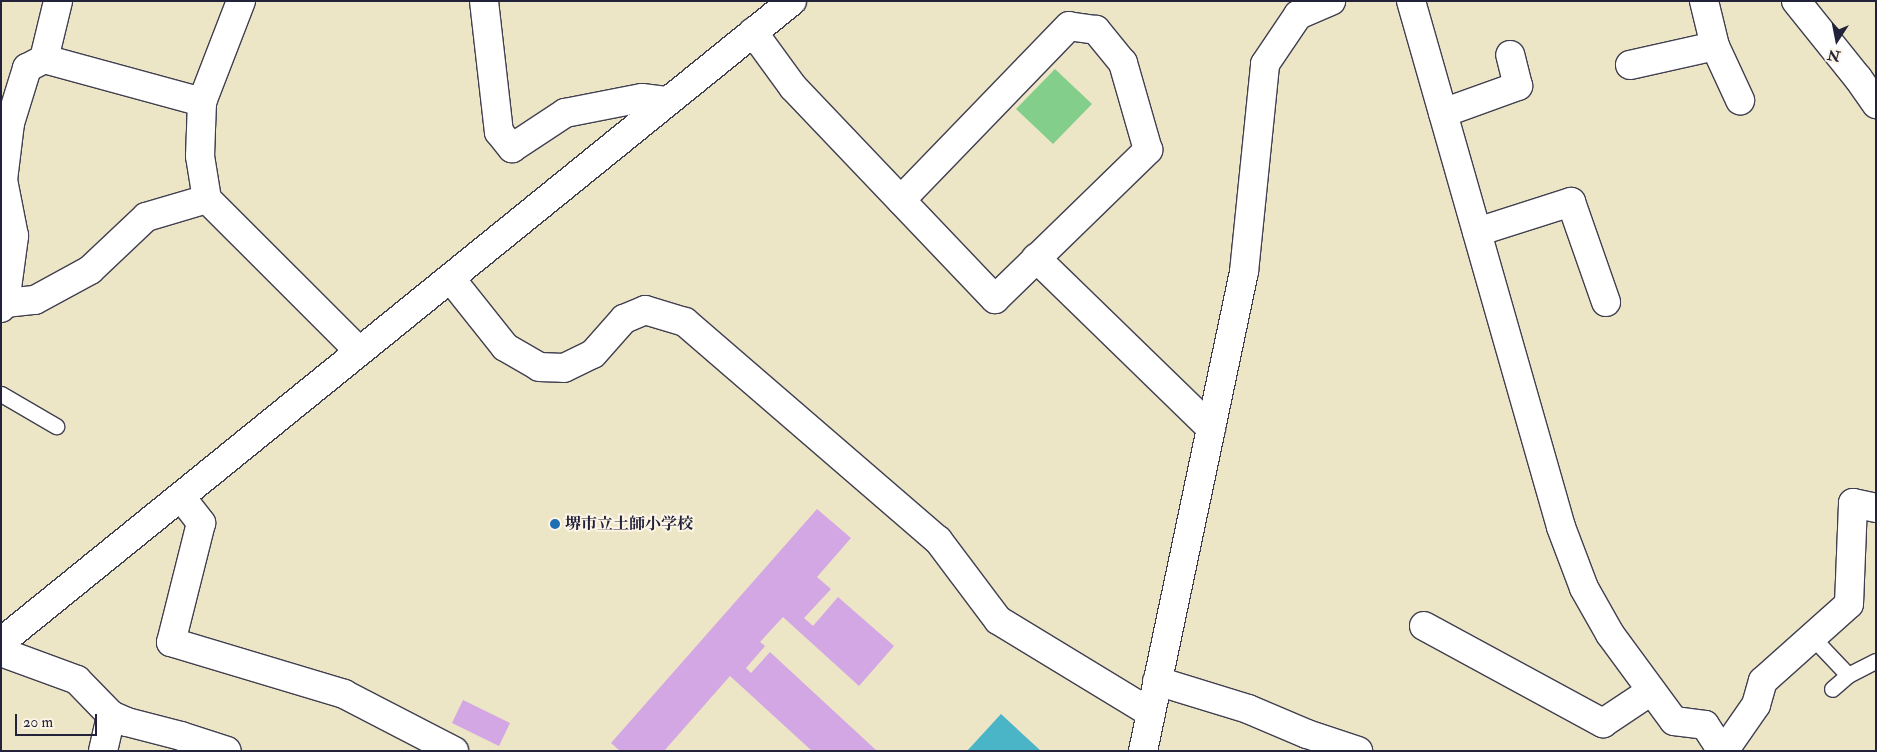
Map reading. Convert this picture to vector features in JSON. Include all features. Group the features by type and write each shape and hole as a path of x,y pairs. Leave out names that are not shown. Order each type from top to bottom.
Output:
{"street":[{"path":"44,59 58,1"},
{"path":"484,1 499,132 512,148 565,113 642,98 666,102"},
{"path":"1,642 792,1"},
{"path":"1143,751 1244,272 1265,64 1298,15 1331,1"},
{"path":"1411,1 1562,527 1584,588 1610,634 1674,721 1705,725 1723,751 1756,705 1764,681 1849,604 1853,503 1876,508"},
{"path":"1704,1 1715,46 1740,100"},
{"path":"1796,1 1858,78 1876,104"},
{"path":"243,2 202,102 200,156 207,199 359,351"},
{"path":"754,32 793,86 901,200 995,299 1148,150 1123,63 1096,30 1069,26 901,200"},
{"path":"1630,65 1715,46"},
{"path":"1443,113 1518,86 1510,55"},
{"path":"202,102 44,59 27,68 6,122 3,180 14,236 3,305 35,300 90,270 146,217 207,199"},
{"path":"1477,232 1571,202 1606,302"},
{"path":"1036,258 1211,428"},
{"path":"451,279 505,347 539,368 564,368 593,354 624,319 645,310 685,322 938,540 998,620 1151,713"},
{"path":"181,497 201,523 172,642 344,694 454,751"},
{"path":"1424,626 1603,723 1651,691"},
{"path":"1,652 77,680 111,715 126,722 181,736 227,751"},
{"path":"1157,681 1248,708 1305,742 1358,751"},
{"path":"103,751 111,715"}],"lane":[{"path":"1,394 56,426"},
{"path":"1812,637 1848,675"},
{"path":"1832,689 1848,675 1876,661"}],"green space":[{"path":"1055,69 1092,104 1053,144 1016,109"}],"water":[{"path":"1001,714 1041,751 967,751"}],"building":[{"path":"817,509 851,538 817,577 831,589 804,618 813,626 838,597 894,646 859,686 783,617 760,642 765,646 746,668 751,673 770,652 877,751 812,751 730,676 664,751 620,751 611,743"},
{"path":"463,700 510,723 499,746 452,723"}],"place":[{"name":"堺市立土師小学校","path":"555,524"}]}
